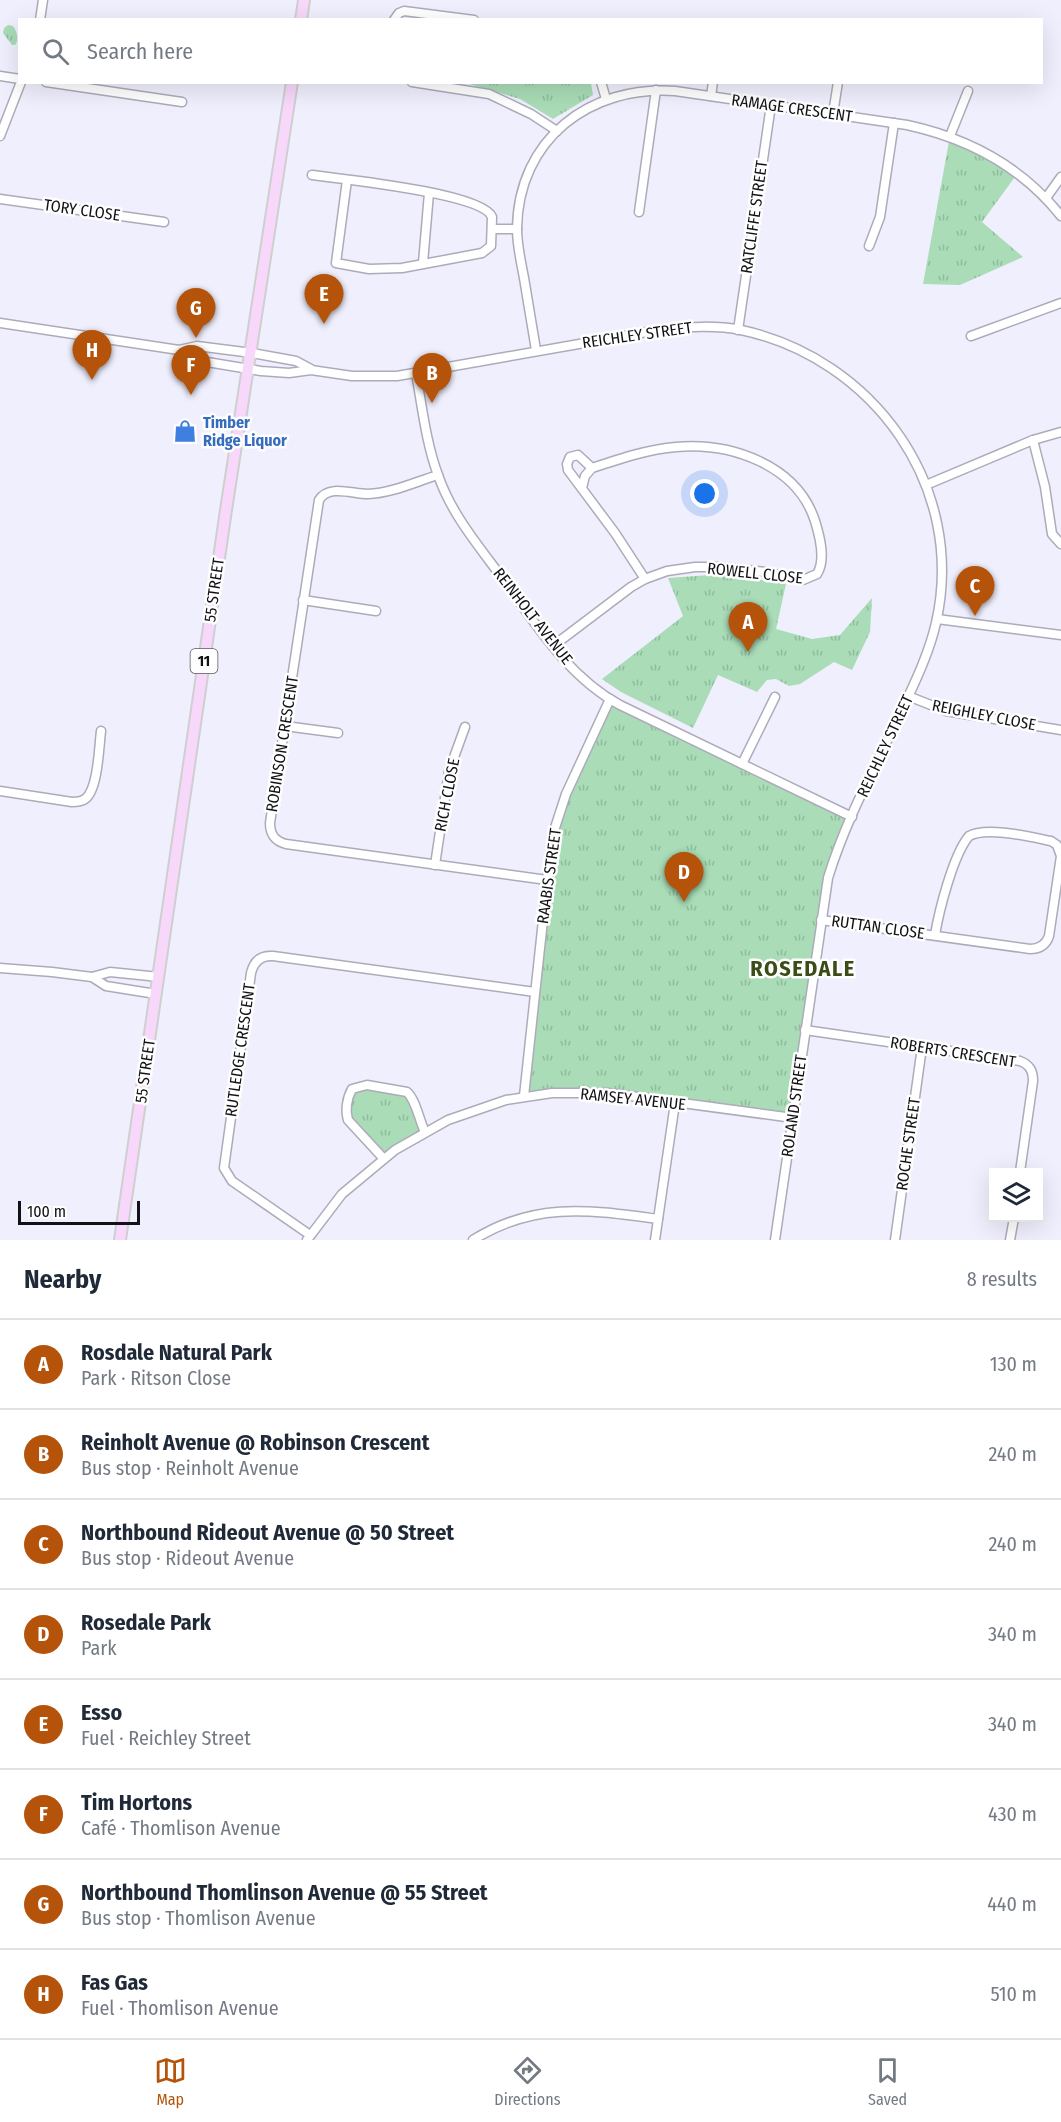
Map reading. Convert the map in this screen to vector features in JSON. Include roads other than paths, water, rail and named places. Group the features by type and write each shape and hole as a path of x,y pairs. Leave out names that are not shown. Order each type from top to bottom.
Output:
{"main road":[{"path":"301,18 304,0"},
{"name":"55 STREET","path":"120,1240 226,510 292,84"}],"street":[{"path":"40,18 43,0"},
{"path":"396,18 404,11 458,18"},
{"path":"0,76 18,80"},
{"path":"0,136 19,84"},
{"path":"60,84 182,102"},
{"path":"425,84 489,94 531,114 557,131"},
{"path":"602,84 606,99"},
{"path":"711,96 713,84"},
{"path":"833,114 838,84"},
{"path":"639,212 656,90"},
{"name":"RAMAGE CRESCENT","path":"536,350 517,229 522,192 528,175 536,159 557,131 579,113 606,99 634,91 656,90 711,96 919,127 950,136 1002,162 1046,198 1061,216"},
{"path":"950,136 968,91"},
{"name":"RATCLIFFE STREET","path":"738,330 771,105"},
{"path":"868,246 880,217 894,123"},
{"path":"312,175 347,180 459,198 482,206 492,213 492,242 486,251 402,268 369,270 336,263 347,180"},
{"path":"1046,198 1061,177"},
{"path":"423,263 429,193"},
{"name":"TORY CLOSE","path":"0,199 164,222"},
{"path":"493,229 517,229"},
{"path":"971,336 1061,303"},
{"path":"0,324 179,350"},
{"name":"REICHLEY STREET","path":"179,350 195,360 249,369 290,373 311,370 366,376 397,376 536,350 672,328 696,327 738,330 770,338 823,362 854,384 898,431 926,485 939,542 940,589 937,619 925,659 834,860 821,920 813,973"},
{"name":"REICHLEY STREET","path":"179,350 197,346 252,352 296,361 311,370"},
{"name":"REINHOLT AVENUE","path":"416,372 438,474 449,501 463,524 553,646 581,675 610,699 852,817"},
{"path":"926,485 1033,440 1061,432"},
{"path":"1033,440 1045,487 1052,534 1061,543"},
{"name":"ROWELL CLOSE","path":"553,646 645,579 678,569 708,566 808,580 817,574 822,563 814,518 800,492 768,465 745,455 707,448 679,447 592,468"},
{"path":"582,488 585,476 592,468 578,455 572,456 568,461 568,470 645,579"},
{"name":"ROBINSON CRESCENT","path":"438,474 384,492 364,494 333,491 322,496 317,506 270,823 271,832 276,839 286,844 547,880"},
{"path":"303,600 376,611"},
{"path":"937,619 1061,635"},
{"name":"REIGHLEY CLOSE","path":"908,696 946,711 1061,730"},
{"path":"742,764 775,697"},
{"name":"RAABIS STREET","path":"524,1096 552,837 561,807 610,699"},
{"path":"285,726 338,733"},
{"name":"RICH CLOSE","path":"435,865 449,771 465,727"},
{"path":"0,791 72,802 86,799 93,786 101,731"},
{"name":"RUTTAN CLOSE","path":"821,920 1030,949 1044,945 1049,936 1061,856 1057,845 1046,840 989,832 977,832 969,836 948,882 935,935"},
{"name":"RUTLEDGE CRESCENT","path":"309,1238 232,1181 224,1168 251,973 258,960 265,956 273,956 534,992"},
{"path":"0,970 52,972 92,977 110,972 159,978"},
{"name":"ROLAND STREET","path":"775,1240 813,973"},
{"path":"92,977 106,986 156,993"},
{"name":"ROBERTS CRESCENT","path":"805,1030 1020,1061 1030,1068 1033,1081 1021,1168"},
{"name":"ROCHE STREET","path":"895,1240 922,1047"},
{"path":"384,1159 348,1120 346,1112 348,1097 352,1089 367,1084 407,1092 412,1096 425,1132"},
{"name":"RAMSEY AVENUE","path":"309,1238 342,1194 384,1159 425,1132 466,1113 524,1096 593,1092 793,1118"},
{"path":"655,1240 675,1103"},
{"path":"473,1240 519,1219 565,1210 593,1210 658,1219"},
{"path":"1010,1240 1013,1222"}],"place":[{"name":"Esso","path":"324,324"},
{"name":"Northbound Thomlinson Avenue @ 55 Street","path":"196,338"},
{"name":"Fas Gas","path":"92,380"},
{"name":"Tim Hortons","path":"191,395"},
{"name":"Reinholt Avenue @ Robinson Crescent","path":"432,403"},
{"name":"Timber Ridge Liquor","path":"185,431"},
{"name":"Northbound Rideout Avenue @ 50 Street","path":"975,616"},
{"name":"Rosdale Natural Park","path":"748,652"},
{"name":"Rosedale Park","path":"684,902"}],"district":[{"name":"ROSEDALE","path":"803,968"}]}
